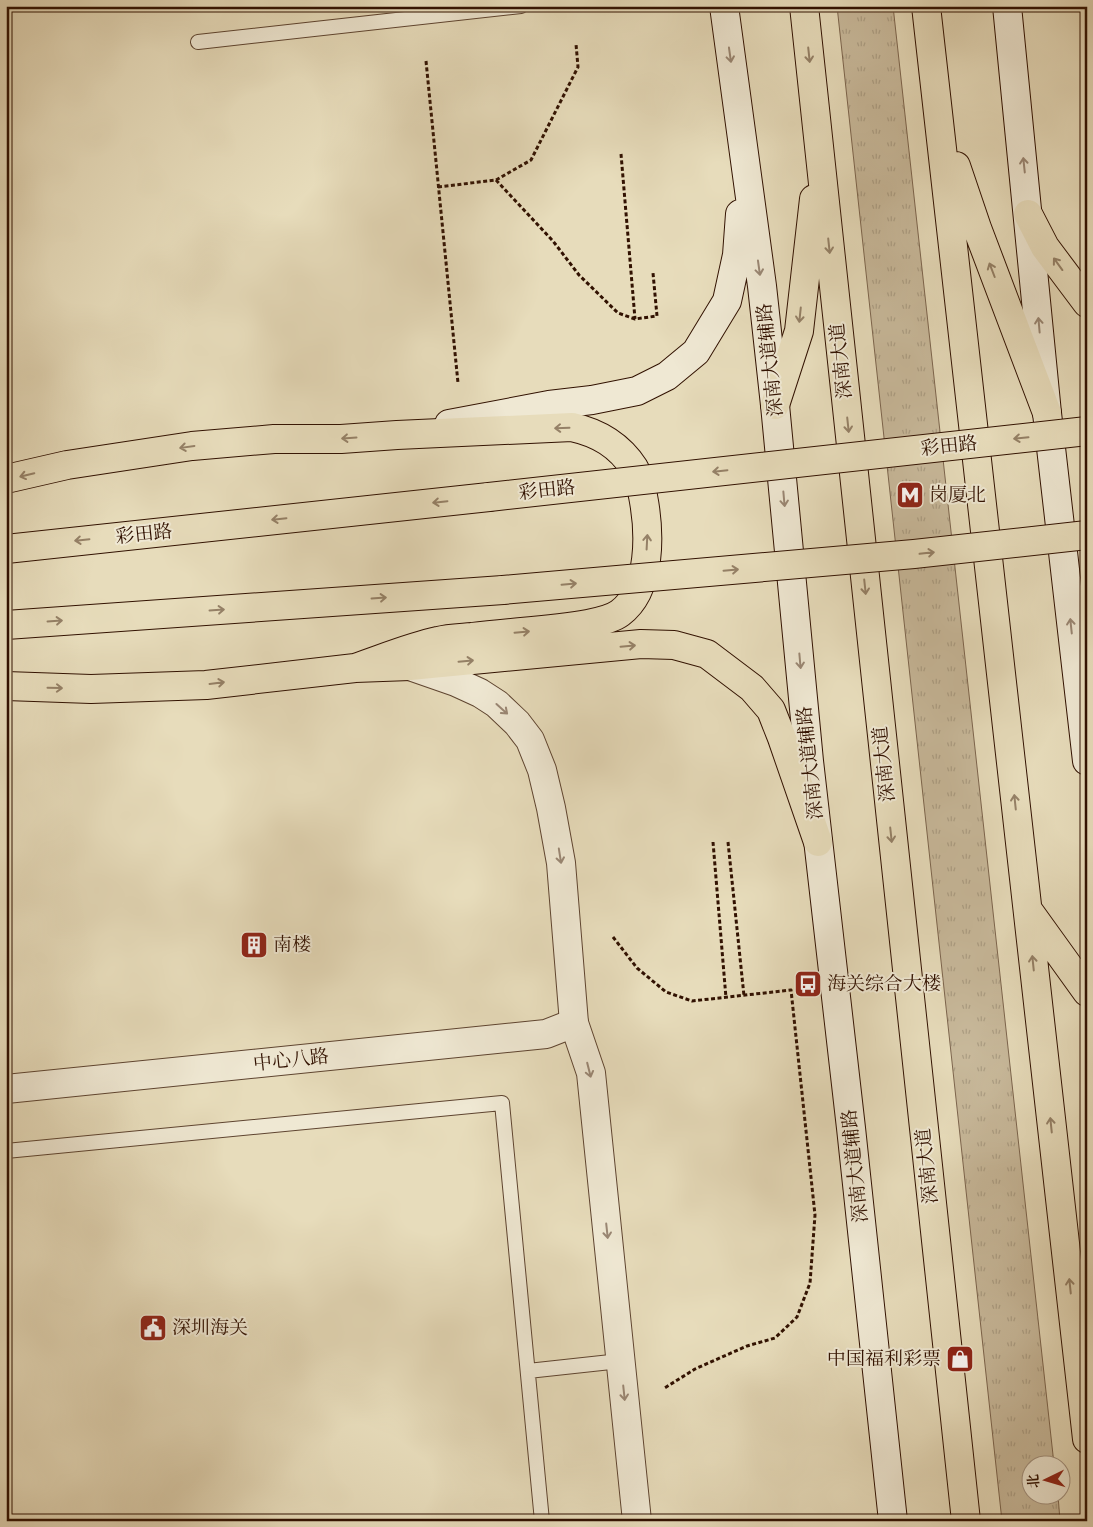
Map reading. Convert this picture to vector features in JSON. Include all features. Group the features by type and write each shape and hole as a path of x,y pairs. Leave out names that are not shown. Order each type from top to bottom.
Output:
{"main road":[{"name":"深南大道辅路","path":"724,6 762,286 818,842 893,1521"},
{"name":"深南大道","path":"804,6 966,1521"},
{"path":"926,6 1087,1439"},
{"path":"1007,6 1047,413 1087,761"},
{"path":"938,105 977,228 1047,413"},
{"path":"398,435 549,405 592,400 637,391 667,376 696,352 727,301 737,255 741,209 741,130"},
{"path":"775,405 799,331 810,224 820,163"},
{"path":"1028,214 1045,247 1087,303"},
{"path":"6,479 67,466 192,446 274,439 572,428 589,431 604,438 618,448 635,469 641,486 648,540 644,569 636,595 620,614 599,622 573,627 438,640 355,668"},
{"name":"彩田路","path":"6,549 1087,431"},
{"path":"6,625 503,590 914,554 1087,535"},
{"path":"6,686 91,688 206,685 355,668 410,666 641,644 674,645 707,654 752,688 771,710 818,842"},
{"path":"410,666 456,682 480,693 497,704 517,723 530,740 542,770 561,863 574,1023 591,1073 636,1521"},
{"path":"1027,909 1087,992"},
{"name":"中心八路","path":"6,1089 546,1034 574,1023"}],"lane":[{"path":"198,42 521,6"},
{"path":"6,1151 502,1103 542,1521"},
{"path":"528,1371 620,1361"}],"path":[{"path":"438,186 496,180 531,160 578,67 576,44"},
{"path":"426,60 458,383"},
{"path":"621,154 636,318"},
{"path":"496,180 553,240 585,281 618,313 636,318 657,316 653,273"},
{"path":"713,842 726,998"},
{"path":"728,842 744,996"},
{"path":"613,937 637,968 666,992 692,1001 790,990 815,1215 810,1283 797,1317 775,1338 747,1346 695,1369 663,1389"}],"green space":[{"path":"837,6 893,6 1053,1454 1020,1454 1020,1504 1059,1504 1060,1521 1002,1521"}],"place":[{"name":"岗厦北","path":"910,495"},
{"name":"南楼","path":"254,945"},
{"name":"海关综合大楼","path":"808,984"},
{"name":"深圳海关","path":"153,1328"},
{"name":"中国福利彩票","path":"960,1359"}]}
